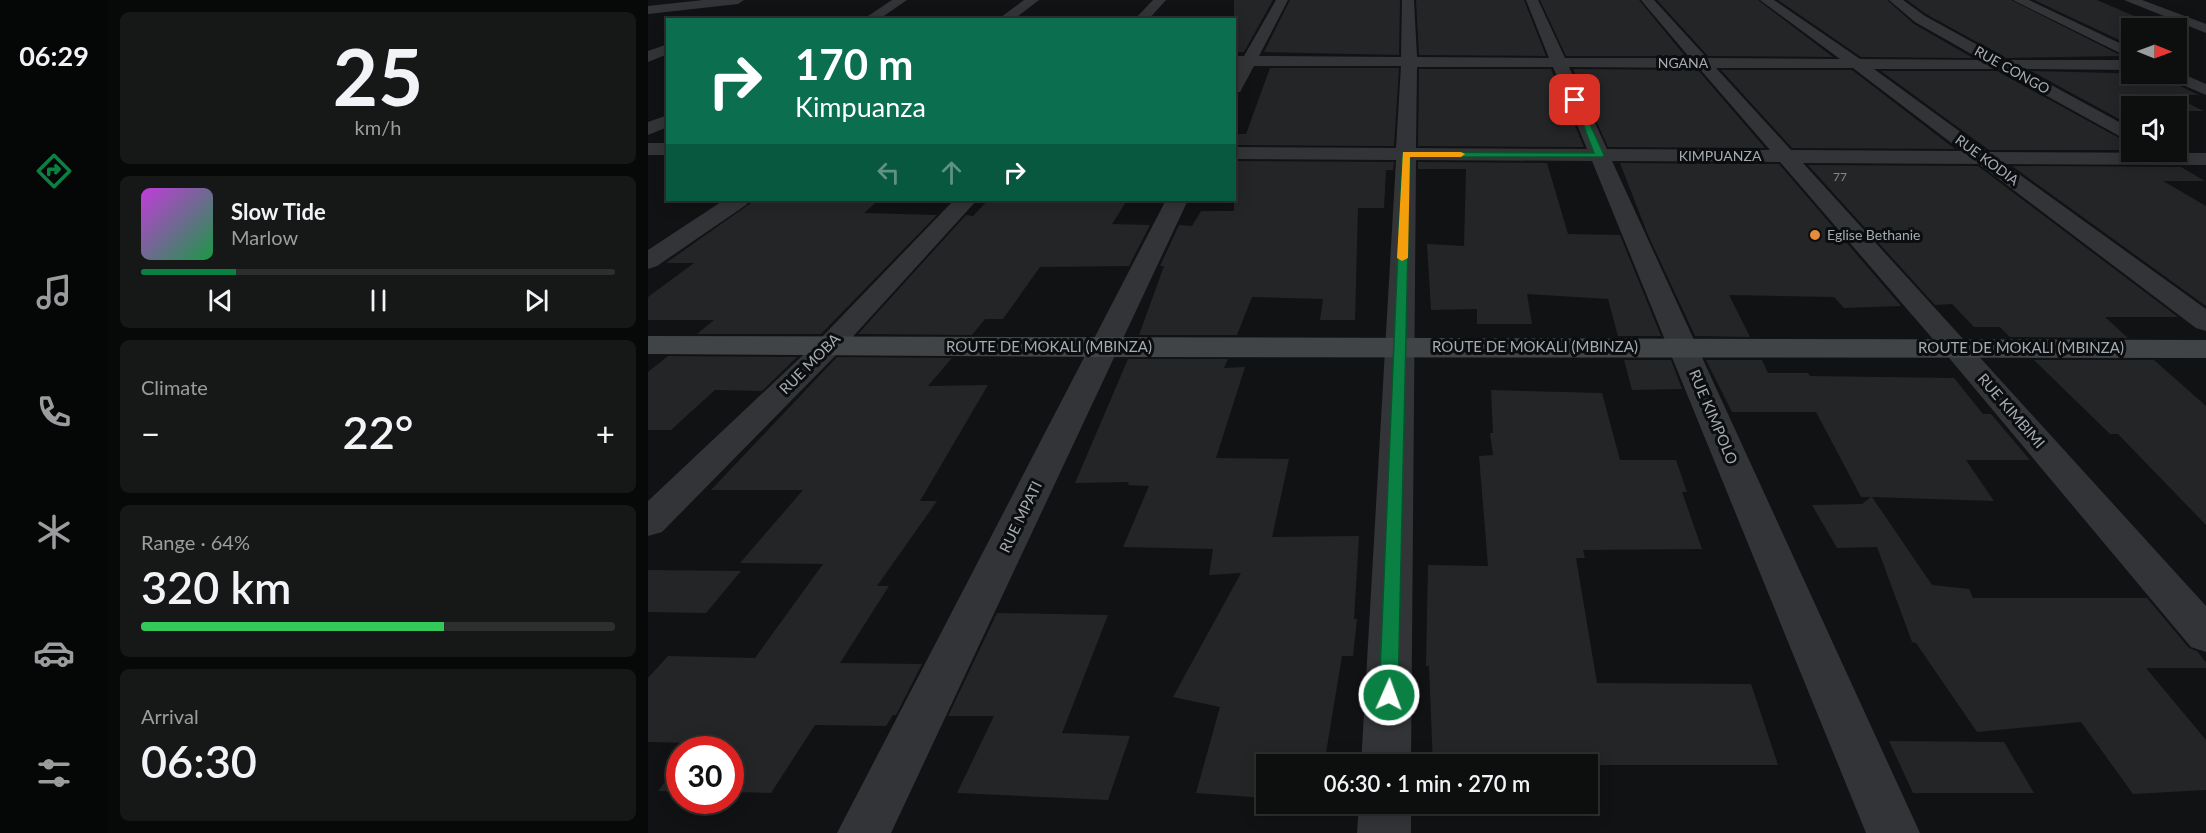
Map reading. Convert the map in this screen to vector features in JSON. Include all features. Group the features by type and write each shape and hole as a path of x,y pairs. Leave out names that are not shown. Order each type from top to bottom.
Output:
{"street":[{"path":"648,10 738,0"},
{"path":"871,18 901,0"},
{"path":"1006,18 1033,0"},
{"path":"1142,18 1160,0"},
{"path":"1236,81 1242,61 1282,0"},
{"path":"1386,754 1409,62 1408,0"},
{"name":"RUE KIMPOLO","path":"1532,0 1893,833"},
{"name":"RUE KIMBIMI","path":"1647,0 1955,347 2206,635"},
{"name":"RUE KODIA","path":"1766,0 1857,64 2206,322"},
{"name":"RUE CONGO","path":"1895,0 1920,19 2121,131"},
{"path":"2019,0 2121,50"},
{"path":"2130,0 2206,28"},
{"name":"NGANA","path":"1242,61 2121,65"},
{"path":"2187,82 2206,90"},
{"path":"648,129 666,121"},
{"path":"648,149 666,149"},
{"name":"KIMPUANZA","path":"1236,153 1983,157 2121,155"},
{"name":"KIMPUANZA","path":"2187,157 2206,159"},
{"path":"2177,162 2206,178"},
{"path":"648,261 737,201"},
{"name":"RUE MOBA","path":"648,523 828,347 965,201"},
{"name":"RUE MPATI","path":"864,833 1177,201"},
{"name":"ROUTE DE MOKALI (MBINZA)","path":"648,345 1105,348 1400,346 2206,349"},
{"path":"1384,833 1385,814"}],"building":[{"path":"1234,0 1273,0 1244,52 1236,52 1236,18 1234,18"},
{"path":"1290,0 1400,0 1399,55 1264,52"},
{"path":"1416,0 1524,0 1546,56 1419,55"},
{"path":"1540,0 1639,0 1685,56 1566,56"},
{"path":"1657,0 1758,0 1833,57 1708,56"},
{"path":"1778,0 1887,0 1914,24 1973,58 1861,57"},
{"path":"1907,0 2011,0 2121,56 2006,58 1926,14"},
{"path":"2034,0 2097,0 2139,18 2121,18 2121,41"},
{"path":"1270,68 1399,68 1394,146 1236,145 1236,134 1246,134"},
{"path":"1419,69 1551,69 1584,147 1418,146"},
{"path":"1573,69 1698,70 1765,148 1608,147"},
{"path":"1721,70 1852,70 1955,149 1792,148"},
{"path":"1881,71 1997,71 2121,139 2121,150 1989,150"},
{"path":"2031,71 2121,73 2121,84 2176,84 2199,95 2121,96 2121,120"},
{"path":"2187,103 2204,111 2187,111"},
{"path":"1236,161 1394,162 1393,170 1386,170 1384,208 1358,208 1355,320 1320,320 1323,299 1252,297 1237,335 1139,335 1164,266 1160,266 1179,225 1192,226 1201,211 1234,211"},
{"path":"1418,162 1547,163 1568,234 1620,235 1661,336 1618,336 1608,299 1527,294 1532,324 1477,324 1477,309 1431,310 1427,244 1464,246 1466,169 1418,169"},
{"path":"1620,163 1779,164 1901,306 1844,308 1834,297 1729,295 1750,337 1695,336 1648,235"},
{"path":"1808,165 1978,166 2178,317 2105,317 2128,338 2010,337 2000,327 1974,327 1952,304 1935,305"},
{"path":"2012,166 2181,167 2205,181 2163,181 2206,206 2206,306"},
{"path":"754,201 878,201 864,213 937,215 821,334 697,334 714,320 648,320 648,297 694,263 666,263"},
{"path":"987,201 1126,202 1112,224 1150,225 1129,266 1040,267 1003,319 985,319 972,335 858,334 966,215 973,216"},
{"path":"668,356 797,357 762,391 715,390 671,430 648,430 648,372"},
{"path":"837,357 952,358 928,386 988,385 920,501 937,501 877,586 889,586 840,663 922,664 896,715 893,715 886,726 815,725 771,793 744,792 744,736 666,736 666,742 648,742 648,678 668,656 755,658 823,564 740,563 803,490 711,490"},
{"path":"1128,359 1228,359 1224,368 1245,367 1216,458 1289,459 1272,537 1359,536 1354,619 1357,619 1353,656 1342,656 1326,754 1256,754 1256,797 1196,793 1220,707 1173,697 1241,573 1209,575 1213,549 1123,547 1149,486 1128,485 1129,482 1075,483"},
{"path":"1624,360 1671,360 1682,389 1632,390"},
{"path":"1706,360 1762,360 1768,373 1808,373 1810,376 1954,378 1983,414 1991,414 2030,460 1966,460 1994,501 1872,497 1932,585 1969,589 1973,598 2147,598 2189,648 2197,651 2206,662 2206,668 2146,668 2206,740 2206,790 2133,794 2081,722 1977,732 1916,643 1912,642 1877,547 1837,548 1812,505 1862,504 1871,497 1861,497 1816,412 1732,412"},
{"path":"2034,360 2154,360 2206,406 2206,525 2118,434 2110,434"},
{"path":"1491,390 1602,393 1620,460 1676,460 1687,492 1682,492 1702,549 1583,550 1585,558 1576,558 1597,683 1751,684 1778,765 1598,765 1598,754 1433,754 1429,666 1426,666 1428,565 1488,566 1479,456 1493,455 1490,433 1493,433"},
{"path":"648,570 741,571 706,613 648,612"},
{"path":"997,613 1108,615 1062,733 1130,736 1108,800 957,793 994,716 948,716"},
{"path":"1889,741 2004,742 2034,793 1913,793"},
{"path":"666,781 666,791 658,791"}],"slow traffic":[{"path":"1402,258 1406,154 1461,154"}],"place":[{"name":"Eglise Bethanie","path":"1815,235"}],"route":[{"path":"1389,695 1406,154 1600,155 1575,100"}]}
